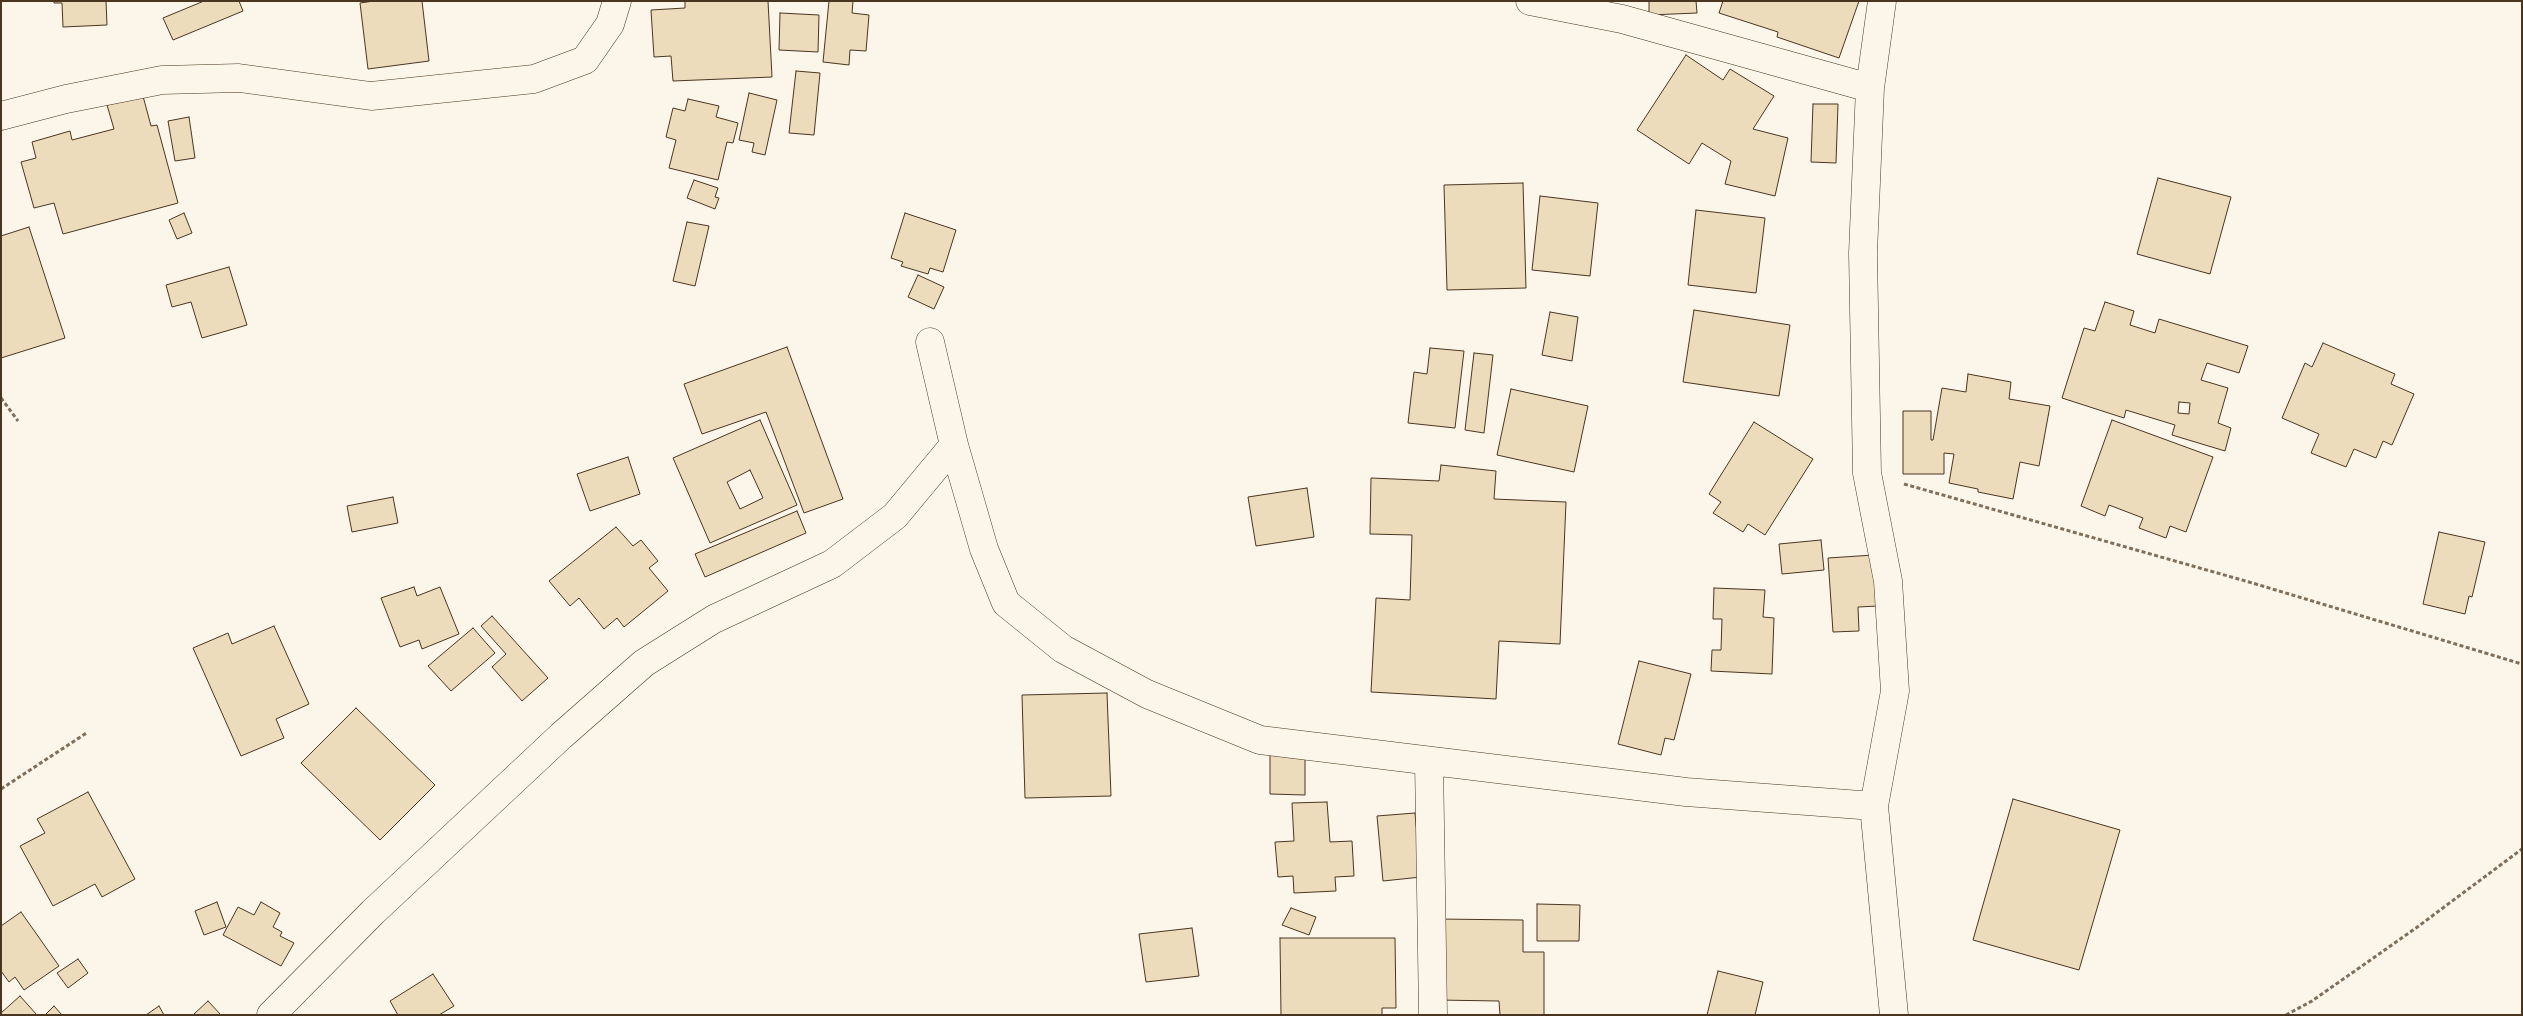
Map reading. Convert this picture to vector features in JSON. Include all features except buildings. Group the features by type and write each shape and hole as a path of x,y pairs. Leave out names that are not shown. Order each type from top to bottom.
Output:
{"street":[{"path":"1,116 66,99 162,80 239,78 371,96 534,79 585,60 610,24 617,1"},
{"path":"1530,1 1622,20 1870,88"},
{"path":"1882,1 1870,88 1863,253 1867,473 1888,582 1895,691 1874,806 1894,1015"},
{"path":"930,342 954,445 984,549 1006,603 1062,649 1147,694 1260,740 1686,792 1874,806"},
{"path":"271,1015 373,912 561,736 644,663 714,620 832,564 895,516 954,445"},
{"path":"1429,761 1433,1015"}],"path":[{"path":"1,398 18,421"},
{"path":"1867,473 2249,582 2522,664"},
{"path":"1,789 88,732"},
{"path":"2286,1015 2312,1001 2416,928 2522,848"}]}
